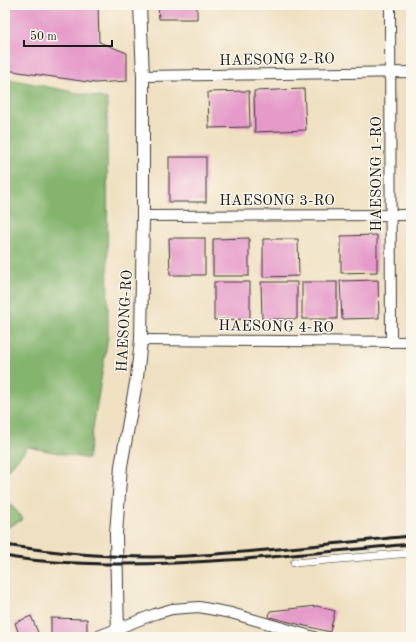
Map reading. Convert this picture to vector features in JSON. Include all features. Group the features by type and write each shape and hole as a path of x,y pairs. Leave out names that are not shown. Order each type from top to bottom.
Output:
{"street":[{"name":"HAESONG-RO","path":"118,633 116,534 121,466 137,377 141,340 143,76 140,5"},
{"name":"HAESONG 1-RO","path":"390,5 391,342"},
{"name":"HAESONG 2-RO","path":"143,76 411,72"},
{"name":"HAESONG 3-RO","path":"143,216 411,215"},
{"name":"HAESONG 4-RO","path":"141,340 411,342"},
{"path":"294,563 411,553"},
{"path":"96,637 118,633 155,614 172,609 199,607 213,608 314,637"}],"green space":[{"path":"5,78 107,99 108,337 88,459 28,447 5,474"},
{"path":"5,497 23,519 5,529"}],"building":[{"path":"5,5 98,5 99,42 127,53 127,81 95,83 5,70"},
{"path":"158,5 197,5 197,19 159,19"},
{"path":"304,89 306,130 255,132 254,91"},
{"path":"249,91 250,127 209,128 208,92"},
{"path":"169,157 206,157 206,202 169,202"},
{"path":"377,235 377,272 341,273 341,236"},
{"path":"169,238 205,238 205,275 170,275"},
{"path":"249,238 249,276 213,276 213,239"},
{"path":"263,239 298,239 299,276 263,277"},
{"path":"378,280 379,318 342,319 340,281"},
{"path":"214,282 250,282 250,319 214,320"},
{"path":"261,282 297,282 297,319 262,319"},
{"path":"302,282 337,282 337,319 302,319"},
{"path":"317,606 335,611 330,632 269,617 270,611"},
{"path":"31,616 40,637 20,637 15,623"},
{"path":"51,618 87,619 87,635 51,635"}],"railway":[{"path":"5,545 96,555 165,557 243,552 411,536"},
{"path":"5,556 58,562 111,564 186,563 261,558 411,544"}]}
